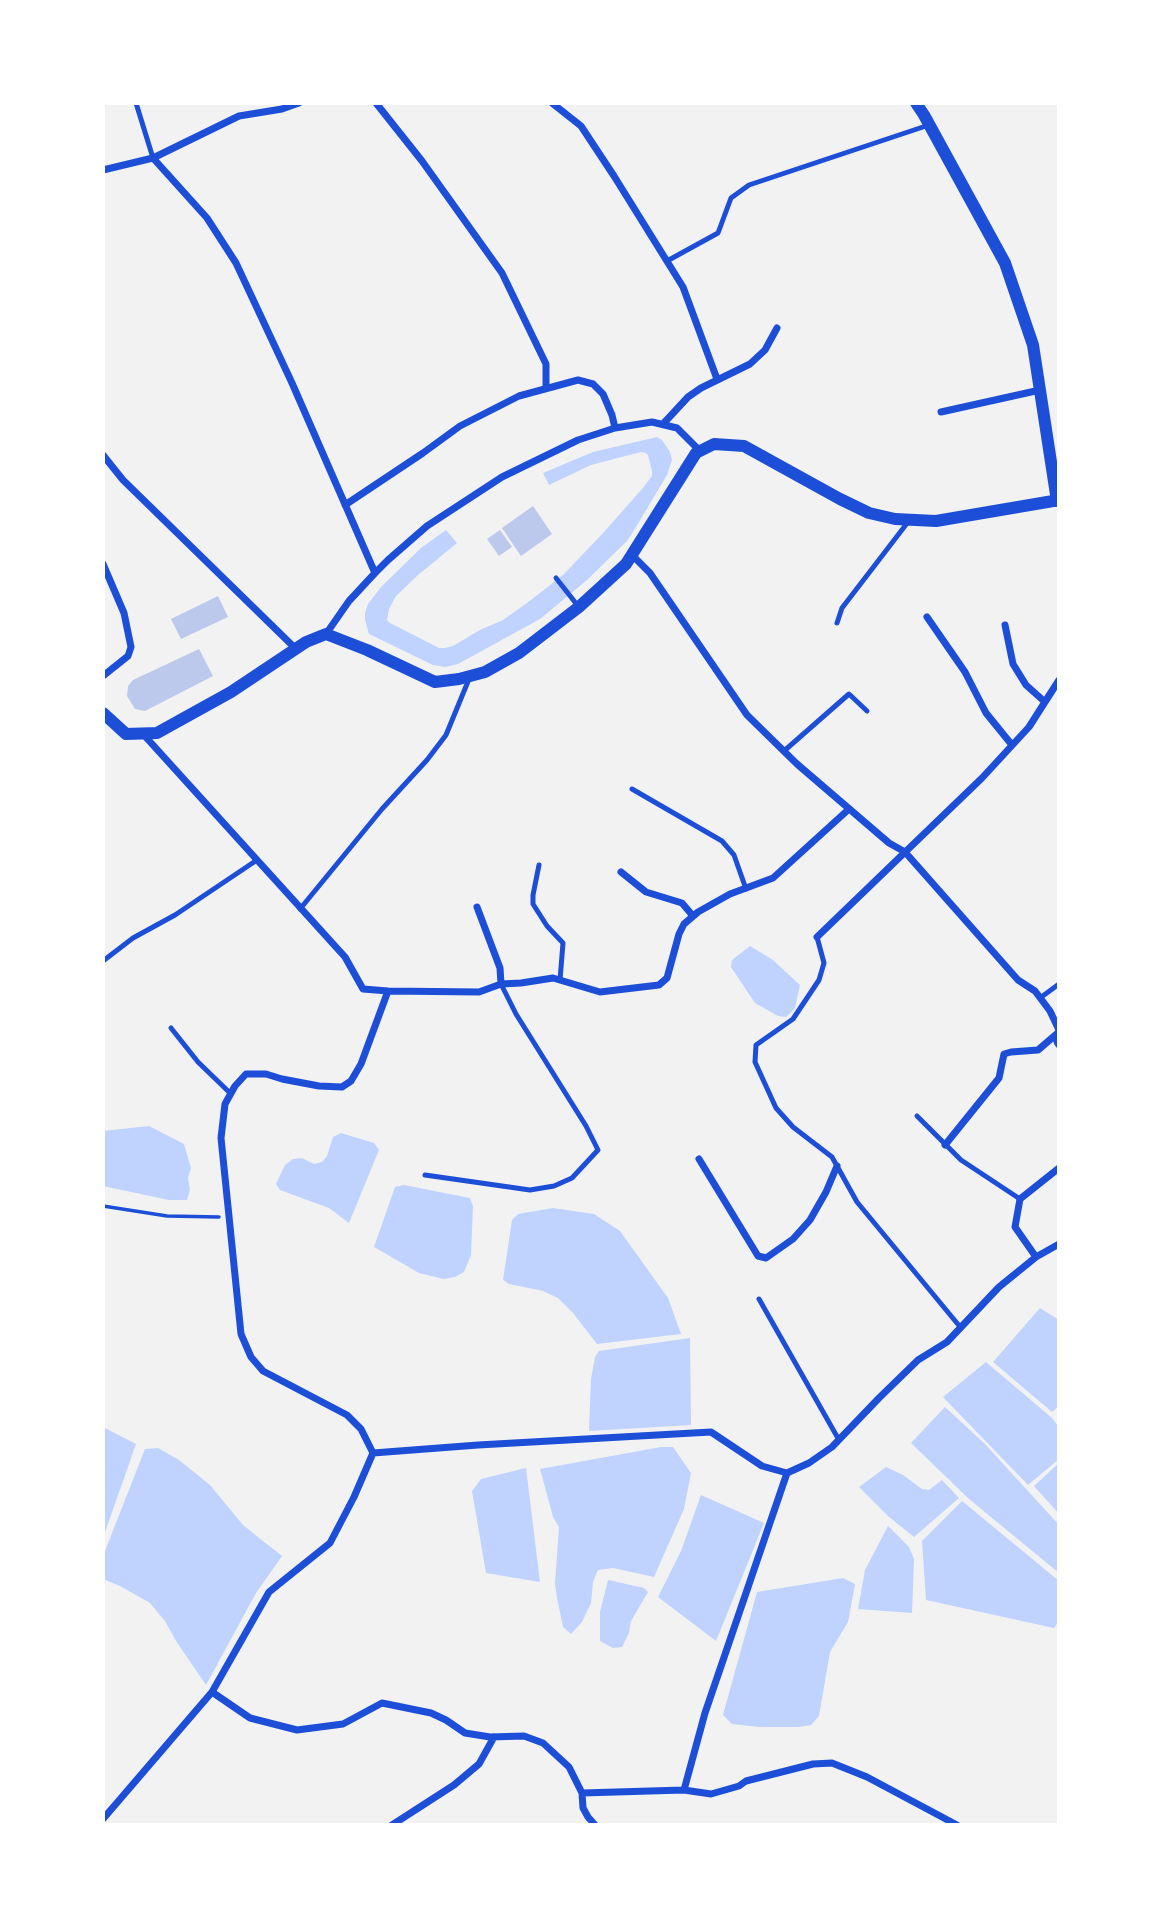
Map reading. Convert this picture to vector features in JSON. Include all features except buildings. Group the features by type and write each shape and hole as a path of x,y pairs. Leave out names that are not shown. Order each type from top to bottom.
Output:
{"street":[{"path":"376,103 422,160 502,274 546,364 546,388"},
{"path":"552,103 581,126 683,287 717,379"},
{"path":"326,634 435,681 485,672 519,653 575,602 626,564 695,453 714,444 744,446 839,499 869,513 895,519 936,521 1058,500 1033,345 1004,263 916,103"},
{"path":"103,170 153,158 239,116 282,109 293,104"},
{"path":"153,158 207,218 236,263 375,573"},
{"path":"663,424 688,397 717,379 750,364 765,350 777,328"},
{"path":"345,505 460,425 519,396 546,388 578,380 593,384 603,394 615,428"},
{"path":"941,412 1040,390"},
{"path":"103,713 126,734 157,733 231,692 306,642 326,634 349,601 388,559 427,526 502,477 578,440 615,428 652,422 677,428 699,451"},
{"path":"103,455 133,489 296,649"},
{"path":"632,555 650,573 747,715 889,844 905,852 1018,980 1035,991 1050,1011 1059,1033 1059,1045"},
{"path":"103,564 124,613 131,647 128,656 103,676"},
{"path":"927,617 965,671 986,713 1012,745"},
{"path":"1005,625 1013,664 1026,685 1045,702"},
{"path":"817,937 982,778 1029,727 1059,681"},
{"path":"142,734 345,957 363,989 479,992 501,984 553,978 600,992 659,985 667,978 684,924 730,894 773,878 849,808"},
{"path":"621,872 646,892 682,903 693,916"},
{"path":"477,907 500,968 501,984"},
{"path":"103,1819 212,1692 269,1592 330,1543 373,1454 361,1429 347,1415 263,1371 251,1357 241,1334 221,1138 225,1104 234,1086 246,1074 266,1074 319,1086 342,1087 351,1082 361,1064 388,991"},
{"path":"945,1144 999,1078 1004,1054 1038,1050 1059,1033"},
{"path":"699,1159 758,1256 766,1258 793,1239 810,1220 837,1167"},
{"path":"1036,1257 1015,1227 1020,1199 1059,1168"},
{"path":"373,1454 478,1445 711,1432 762,1465 787,1473 809,1463 832,1447 918,1360 947,1342 999,1287 1036,1257 1059,1244"},
{"path":"684,1790 705,1713 787,1473"},
{"path":"212,1692 250,1718 297,1730 343,1724 382,1703 431,1713 465,1733 494,1737 524,1736 543,1743 569,1767 582,1793 583,1808 596,1825"},
{"path":"392,1825 454,1785 479,1764 494,1737"},
{"path":"582,1793 684,1790 712,1794 739,1786 746,1781 813,1764 832,1763 867,1777 957,1825"}],"lane":[{"path":"136,103 153,158"},
{"path":"667,261 718,233 731,198 749,185 929,125"},
{"path":"837,623 842,608 910,520"},
{"path":"556,578 575,602"},
{"path":"300,909 446,735 471,676"},
{"path":"784,751 849,694 867,711"},
{"path":"632,789 722,841 734,855 746,889"},
{"path":"103,961 133,938 183,910 257,860"},
{"path":"539,864 533,904 562,943 560,980"},
{"path":"817,937 824,963 819,979 793,1018 756,1045 755,1062 776,1108 793,1127 832,1157 857,1202 961,1328"},
{"path":"425,1175 530,1190 554,1186 572,1178 597,1150 586,1126 516,1014 501,984"},
{"path":"1040,998 1059,984"},
{"path":"171,1028 198,1062 230,1093"},
{"path":"917,1116 961,1160 1020,1199"},
{"path":"759,1299 839,1440"}],"path":[{"path":"103,1206 167,1216 228,1217"}],"water":[{"path":"657,437 670,452 672,460 667,475 627,541 587,580 540,619 458,664 445,667 433,665 369,634 365,620 368,604 381,587 421,548 446,530 457,543 396,596 387,620 439,648 445,648 503,620 564,574 652,476 648,455 641,452 591,465 549,485 543,473 593,452"},
{"path":"750,946 773,960 800,985 795,1008 786,1017 778,1016 755,1003 731,967 732,960"},
{"path":"149,1126 184,1144 191,1168 187,1200 169,1200 103,1186 103,1131"},
{"path":"341,1133 374,1143 379,1150 349,1223 329,1208 280,1190 276,1184 285,1165 293,1159 302,1158 314,1164 322,1162 327,1156 333,1137"},
{"path":"404,1185 470,1198 473,1206 471,1255 464,1272 444,1279 419,1273 374,1247 395,1187"},
{"path":"553,1208 594,1214 620,1231 668,1298 681,1334 597,1344 558,1298 503,1280 512,1220 518,1214"},
{"path":"1040,1308 1059,1320 1059,1406 1052,1412 993,1362"},
{"path":"690,1338 691,1425 589,1431 591,1379 595,1357 599,1351"},
{"path":"986,1362 1059,1427 1059,1459 1028,1485 943,1397"},
{"path":"945,1407 984,1443 1059,1525 1059,1573 969,1499 911,1443"},
{"path":"103,1427 136,1444 103,1538"},
{"path":"673,1447 691,1473 684,1509 654,1577 613,1568 598,1570 593,1582 591,1603 582,1622 571,1634 563,1627 555,1584 559,1527 553,1517 540,1469"},
{"path":"158,1448 179,1460 210,1485 243,1525 282,1556 256,1593 206,1685 165,1621 150,1603 103,1579 103,1556 145,1449"},
{"path":"1059,1463 1059,1514 1034,1486"},
{"path":"886,1467 922,1489 929,1490 942,1480 959,1498 914,1537 859,1487"},
{"path":"526,1468 540,1582 486,1573 472,1491 481,1479"},
{"path":"701,1495 764,1523 716,1641 658,1597 681,1551"},
{"path":"962,1501 1059,1581 1059,1621 1054,1628 926,1600 922,1541"},
{"path":"888,1526 909,1547 914,1559 912,1613 858,1609 865,1570"},
{"path":"843,1578 855,1584 848,1622 830,1652 819,1716 811,1725 799,1727 732,1724 723,1715 757,1592"},
{"path":"608,1580 644,1588 648,1592 631,1621 622,1647 613,1648 600,1641 600,1612"}]}
